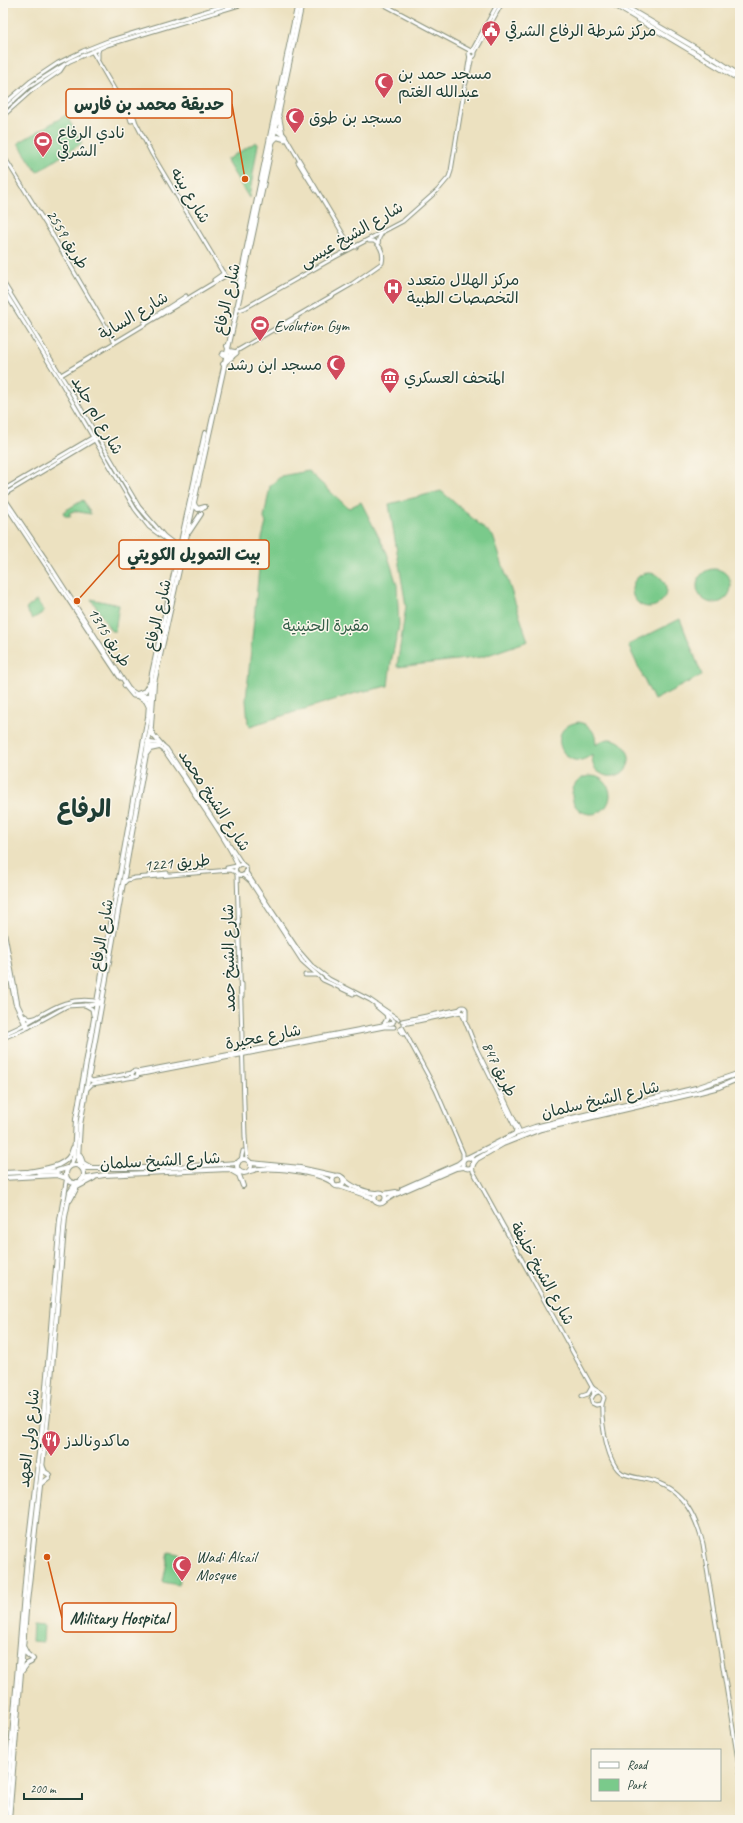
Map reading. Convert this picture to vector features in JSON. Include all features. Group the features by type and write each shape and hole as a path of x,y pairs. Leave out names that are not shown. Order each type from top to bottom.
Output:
{"main road":[{"name":"شارع الرفاع","path":"184,537 194,499 224,355 236,307 271,145 273,128 302,3"},
{"path":"611,3 706,58 740,80"},
{"path":"619,3 712,57 740,76"},
{"name":"شارع الرفاع","path":"82,1167 78,1160 80,1125 99,1004 125,872 145,754 149,707 176,582 184,537 273,128 297,5"},
{"path":"279,106 278,119 282,132"},
{"path":"271,145 276,137 284,139"},
{"path":"227,345 229,351 235,352"},
{"path":"223,364 232,357"},
{"path":"194,499 194,505 197,508 201,509 205,507"},
{"path":"177,557 173,544 179,542 184,537 201,514"},
{"name":"شارع الرفاع","path":"69,1167 74,1157 76,1119 93,1022 99,1004 100,988 146,743 151,726 151,678 177,557 182,547"},
{"path":"149,707 146,701 138,696 146,690 151,678"},
{"path":"145,754 150,749 160,746 152,735 151,726"},
{"name":"شارع الشيخ سلمان","path":"519,1130 696,1088 740,1073"},
{"name":"شارع الشيخ سلمان","path":"471,1166 477,1158 503,1144 541,1129 696,1093 719,1087 740,1078"},
{"path":"469,1157 472,1159 471,1166 456,1168 394,1195 380,1203 376,1202 371,1197 339,1186 318,1176 301,1172 261,1169 250,1171 249,1161 300,1168 340,1176 346,1183 371,1193 394,1193 458,1164 463,1160 469,1157 516,1134 519,1130"},
{"path":"24,1173 55,1167 63,1163 71,1154 75,1140"},
{"path":"79,1152 83,1164 96,1169"},
{"path":"463,1160 464,1167"},
{"path":"239,1171 240,1161"},
{"name":"شارع الشيخ سلمان","path":"82,1167 96,1169 218,1165 249,1161"},
{"path":"66,1178 65,1174 69,1167"},
{"path":"3,1173 57,1171 69,1167 82,1167 84,1173 82,1179 77,1182 59,1175 3,1178"},
{"path":"222,1169 238,1174 243,1186"},
{"name":"شارع الشيخ سلمان","path":"82,1179 94,1175 222,1169 244,1173 250,1171"},
{"path":"47,1175 60,1178 65,1183 66,1190"},
{"path":"66,1209 77,1187 87,1180 104,1175"},
{"path":"333,1183 333,1179 336,1176"},
{"path":"3,1182 14,1177"},
{"name":"شارع ولي العهد","path":"9,1820 6,1792 22,1671 42,1465 60,1220 66,1190 66,1178"},
{"path":"339,1186 343,1182 343,1178"},
{"name":"شارع ولي العهد","path":"6,1792 28,1547 66,1209 70,1192 77,1182"},
{"path":"376,1193 374,1198 376,1202"},
{"path":"383,1202 385,1198 384,1194"},
{"path":"40,1477 38,1472 41,1440"},
{"path":"39,1487 50,1477 45,1472 42,1465"},
{"path":"21,1631 20,1657 22,1661"},
{"path":"22,1671 25,1666 32,1661 24,1647"},
{"path":"5,1820 7,1801 6,1792"}],"street":[{"path":"3,105 23,87 48,69 93,49 233,3"},
{"path":"3,110 26,90 64,64 93,49 246,3"},
{"path":"381,3 472,53"},
{"name":"شارع الشيخ عيسى","path":"236,307 241,310 255,303 335,257 348,252 403,221 438,190 450,176 472,53 498,3"},
{"name":"شارع الشيخ عيسى","path":"472,53 502,3"},
{"path":"82,55 91,54 96,57 100,48"},
{"name":"شارع بينه","path":"93,49 96,57 132,120 224,274"},
{"path":"3,116 31,91 60,71 64,64"},
{"path":"273,128 282,132 349,244 356,247"},
{"path":"273,128 281,134 348,245 348,252"},
{"name":"طريق 2559","path":"3,155 114,341"},
{"path":"20,183 26,184 25,191"},
{"path":"378,244 379,238 385,231"},
{"path":"224,355 235,352 362,278 382,263 382,252 378,244 373,240 365,242"},
{"name":"شارع الساية","path":"61,374 224,274"},
{"name":"شارع ام جليد","path":"3,282 61,374 103,454 143,521 155,533 173,544 182,547"},
{"name":"شارع ام جليد","path":"3,289 43,353 61,374 86,424 143,513 159,532 173,544"},
{"path":"224,355 232,357 290,323 331,296"},
{"path":"3,496 85,443 89,435 86,424"},
{"path":"3,490 95,437"},
{"path":"85,443 95,444 103,454"},
{"path":"4,502 9,492"},
{"name":"طريق 1315","path":"3,496 4,502 40,552 116,670 128,692 133,696 151,697"},
{"name":"شارع الشيخ محمد","path":"146,743 167,749 243,865"},
{"name":"شارع الشيخ محمد","path":"160,746 222,837 236,859 237,866"},
{"path":"243,865 246,868 246,872 242,875 236,873 237,866 243,865"},
{"name":"طريق 1221","path":"125,872 132,876 237,866"},
{"name":"طريق 1221","path":"122,884 127,880 135,878 202,871 230,870 236,873"},
{"name":"شارع الشيخ محمد","path":"246,872 298,950 312,966 329,979 370,1000 401,1024 441,1100 462,1151 463,1160"},
{"name":"شارع الشيخ حمد","path":"236,873 239,902 243,1053"},
{"name":"شارع الشيخ محمد","path":"242,875 250,881 304,962 317,975 333,985 373,1004 386,1013 394,1023 401,1024"},
{"name":"شارع الشيخ حمد","path":"242,875 239,886 243,1066 245,1137 249,1161"},
{"path":"3,924 15,1000"},
{"path":"3,940 15,1000 19,1012 27,1026"},
{"path":"304,962 306,968 305,974 317,975"},
{"path":"89,1000 96,996 100,988"},
{"path":"3,1034 27,1026 38,1017 62,1004 74,1000 89,1000 99,1004"},
{"path":"3,1038 62,1007 84,1004 99,1004"},
{"path":"84,1004 92,1009 93,1022"},
{"path":"19,1012 30,1019 38,1017"},
{"path":"11,1031 20,1024 19,1012"},
{"path":"394,1023 401,1024 462,1012"},
{"name":"طريق 847","path":"462,1012 466,1017 477,1048 519,1130"},
{"name":"طريق 847","path":"462,1012 476,1048 516,1129 516,1134"},
{"path":"383,1025 387,1019 386,1013"},
{"name":"شارع عجيرة","path":"243,1053 394,1023"},
{"name":"شارع عجيرة","path":"86,1091 92,1084 394,1023"},
{"path":"88,1077 92,1081 132,1073 136,1075"},
{"name":"شارع الشيخ حمد","path":"240,1161 245,1137"},
{"name":"شارع الشيخ محمد","path":"462,1151 469,1157"},
{"name":"شارع الشيخ خليفة","path":"471,1166 592,1387 594,1394"},
{"path":"582,1396 588,1394 592,1387"},
{"name":"شارع الشيخ خليفة","path":"592,1387 598,1392"},
{"path":"601,1412 591,1401 594,1394 598,1392 603,1396 604,1400 601,1412 610,1458 615,1467 630,1476 654,1482 673,1492 690,1508 697,1522 703,1544 740,1772"},
{"path":"596,1406 602,1404"},
{"path":"733,1820 740,1816"}],"green space":[{"name":"نادي الرفاع الشرقي","path":"66,115 82,143 37,172 18,143"},
{"path":"256,142 258,144 249,198 226,160"},
{"name":"مقبرة الحنينية","path":"308,471 349,508 361,502 387,553 397,585 399,626 391,662 388,686 356,693 250,726 248,724 246,700 262,538 266,523 264,518 270,486 281,476"},
{"path":"441,491 493,536 528,641 482,657 397,667 406,606 389,504"},
{"path":"83,500 91,514 74,511 69,513 71,516 65,516 63,512"},
{"path":"711,569 717,569 721,570 728,576 731,586 730,593 724,600 717,603 711,603 707,602 700,596 697,589 697,583 698,579 704,572"},
{"path":"646,573 652,573 656,574 663,580 666,590 665,597 659,604 652,607 646,607 642,606 635,600 632,593 632,587 633,583 639,576"},
{"path":"91,599 119,605 115,631 111,631"},
{"path":"37,600 44,612 32,619 26,609"},
{"path":"680,619 702,675 654,700 628,645"},
{"path":"579,722 590,727 594,733 596,745 604,740 612,739 625,747 629,761 626,768 620,774 606,776 599,772 593,763 592,754 582,760 574,760 566,756 560,741 561,732 568,726"},
{"path":"591,776 604,782 610,795 604,808 591,814 578,808 572,795 578,782"},
{"path":"169,1552 184,1555 178,1585 163,1582"},
{"path":"33,1623 44,1624 43,1642 32,1641"}],"place":[{"name":"مركز شرطة الرفاع الشرقي","path":"491,47"},
{"name":"مسجد حمد بن عبدالله الغتم","path":"384,99"},
{"name":"مسجد بن طوق","path":"295,134"},
{"name":"نادي الرفاع الشرقي","path":"43,158"},
{"name":"حديقة محمد بن فارس","path":"245,179"},
{"name":"مركز الهلال متعدد التخصصات الطبية","path":"393,305"},
{"name":"Evolution Gym","path":"260,342"},
{"name":"مسجد ابن رشد","path":"336,381"},
{"name":"المتحف العسكري","path":"390,394"},
{"name":"بيت التمويل الكويتي","path":"77,601"},
{"name":"ماكدونالدز","path":"51,1457"},
{"name":"Military Hospital","path":"47,1557"},
{"name":"Wadi Alsail Mosque","path":"182,1582"}],"district":[{"name":"الرفاع","path":"84,809"}]}
